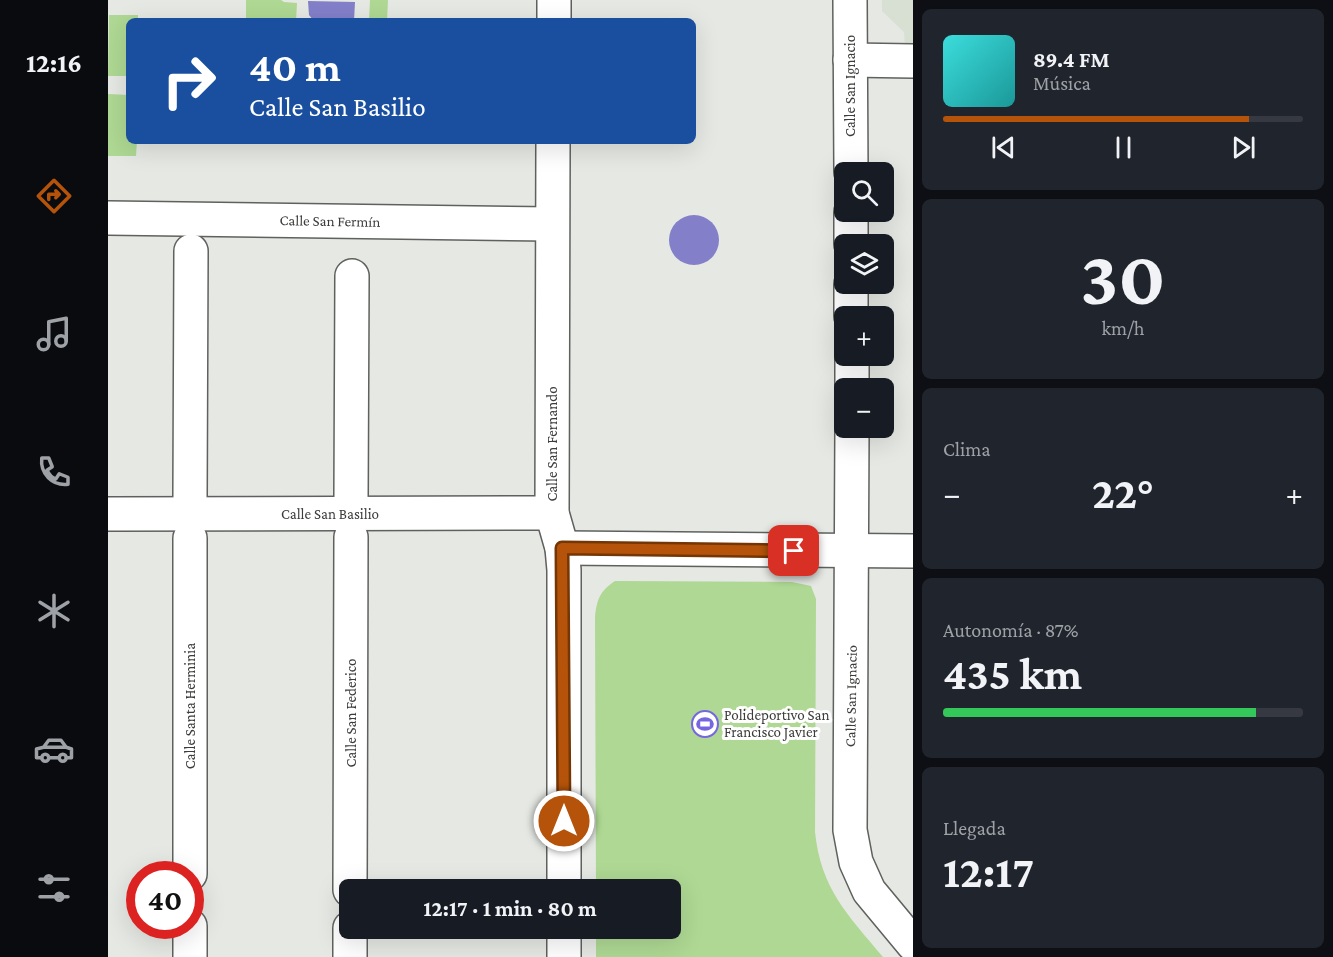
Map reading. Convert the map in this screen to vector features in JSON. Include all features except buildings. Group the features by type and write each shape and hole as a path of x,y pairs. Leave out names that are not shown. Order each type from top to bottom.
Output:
{"street":[{"path":"554,0 554,18"},
{"name":"Calle San Ignacio","path":"850,0 850,162"},
{"path":"850,60 913,61"},
{"name":"Calle San Fernando","path":"553,144 552,513 562,548 564,879"},
{"name":"Calle San Fermín","path":"108,218 552,224"},
{"path":"190,498 191,251"},
{"path":"351,498 352,276"},
{"name":"Calle San Ignacio","path":"852,438 850,830 856,862 869,891 913,944"},
{"name":"Calle San Basilio","path":"108,514 552,513"},
{"name":"Calle San Federico","path":"350,879 351,537"},
{"name":"Calle Santa Herminia","path":"190,538 190,861"},
{"path":"562,548 913,551"},
{"path":"190,939 190,957"},
{"path":"350,939 350,957"},
{"path":"564,939 564,957"}],"shaded area":[{"path":"882,0 913,0 913,47 905,47 904,32 882,11"},
{"path":"308,1 355,2 354,18 312,18 309,15"},
{"path":"694,215 703,217 714,226 719,240 717,249 708,260 694,265 685,263 674,254 669,240 671,231 680,220"}],"green space":[{"path":"246,0 281,0 297,3 296,18 246,18"},
{"path":"370,0 388,0 387,18 369,18"},
{"path":"109,15 138,15 138,18 126,18 126,76 108,76"},
{"path":"108,94 126,95 126,144 137,144 136,156 108,156"},
{"name":"Polideportivo San Francisco Javier","path":"615,581 792,582 811,586 816,599 815,832 818,852 823,870 838,900 883,957 596,957 596,939 681,939 681,879 596,879 595,617 600,596"}],"place":[{"name":"Polideportivo San Francisco Javier","path":"705,724"}],"route":[{"path":"564,821 564,570 562,548 794,551"}]}
